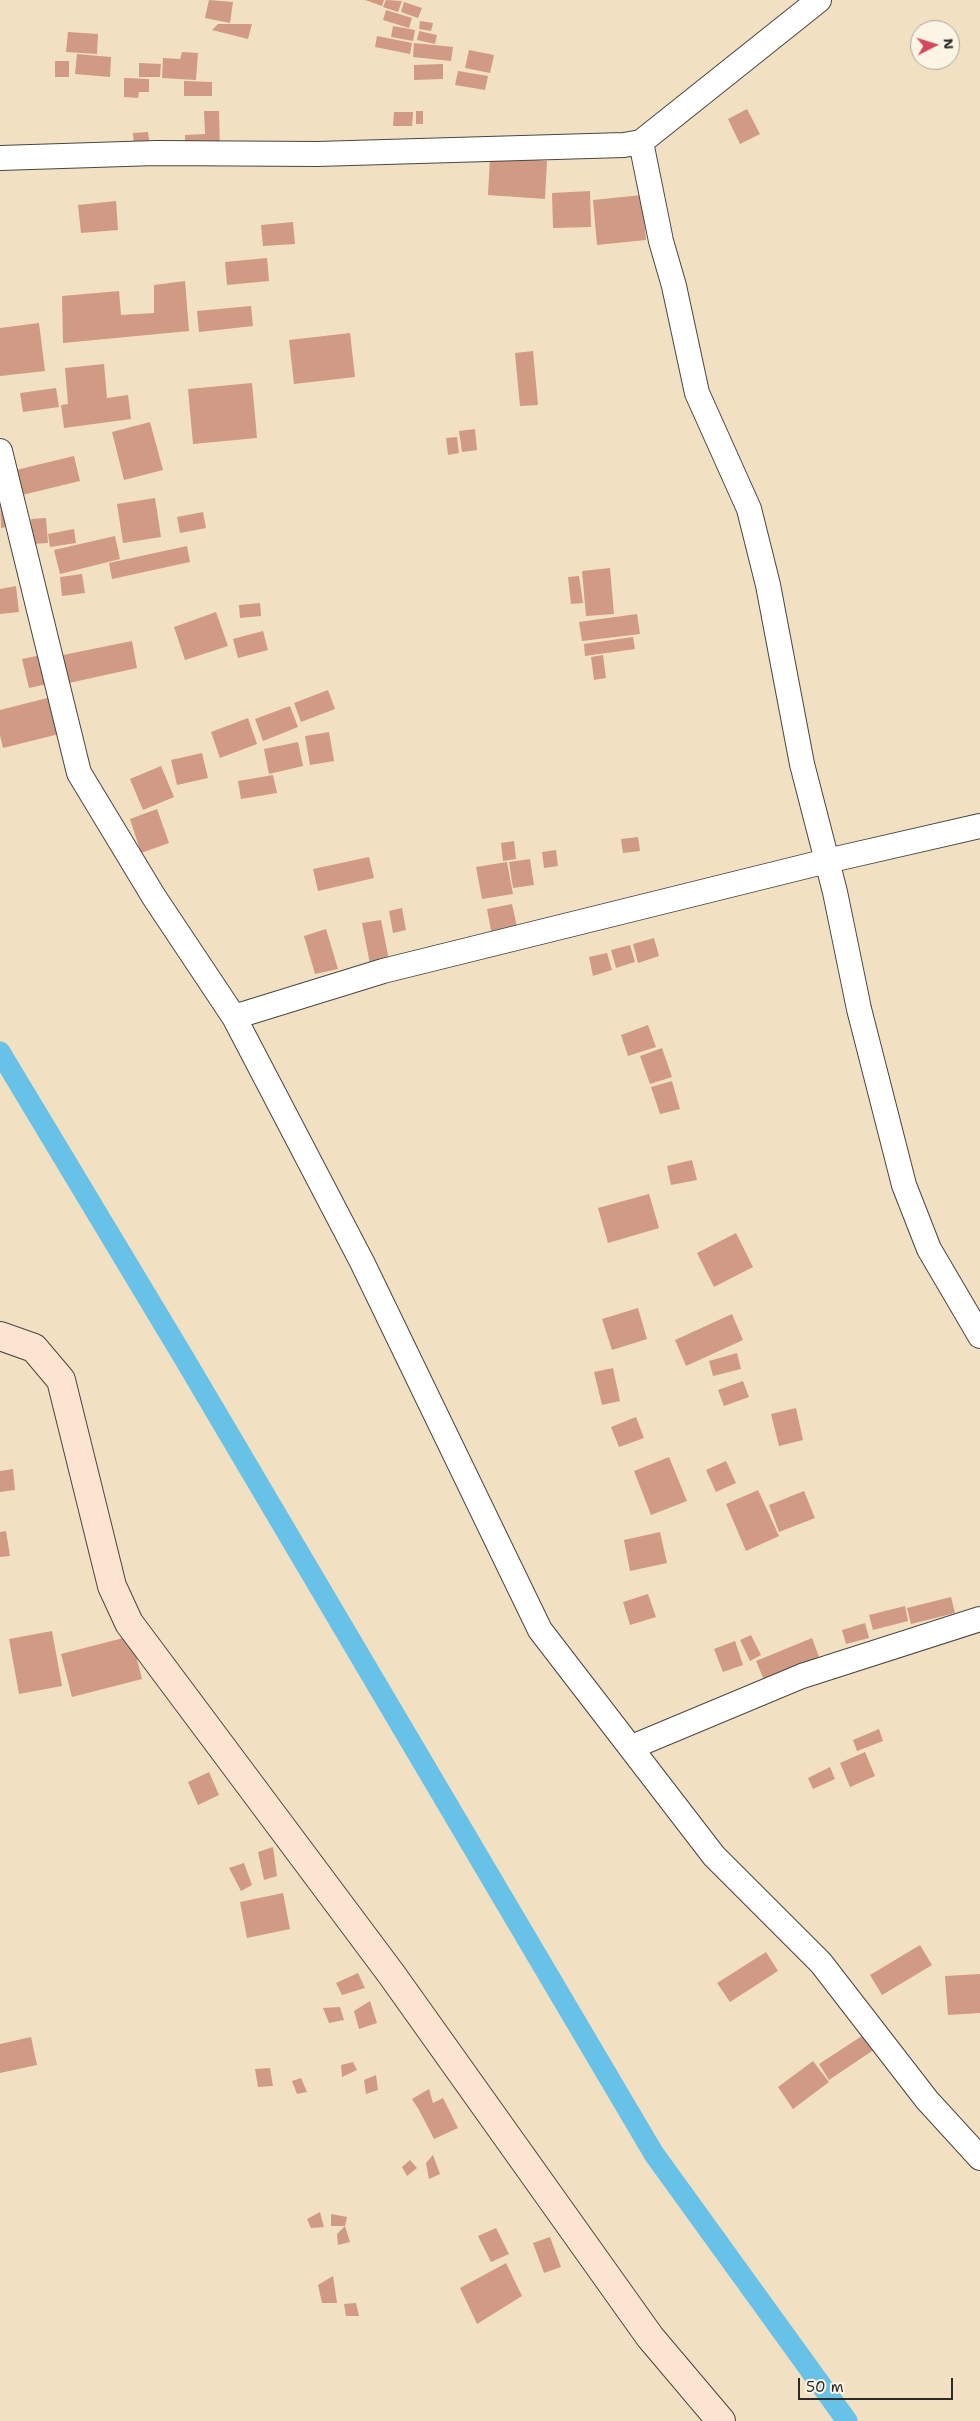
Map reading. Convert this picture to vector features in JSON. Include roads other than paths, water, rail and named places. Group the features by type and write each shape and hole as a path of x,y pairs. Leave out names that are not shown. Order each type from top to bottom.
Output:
{"street":[{"path":"0,158 156,153 317,154 614,145 641,142 819,0"},
{"path":"641,142 661,242 674,286 697,393 749,509 768,585 802,764 827,862 859,1009 904,1186 929,1249 980,1336"},
{"path":"0,451 78,773 154,897 234,1017 362,1262 540,1630 632,1747 714,1856 821,1963 927,2100 980,2158"},
{"path":"234,1017 383,971 980,826"},
{"path":"0,1336 34,1348 61,1380 112,1586 129,1623 392,1975 650,2337 721,2421"},
{"path":"632,1747 802,1676 980,1619"}],"waterway":[{"path":"0,1052 184,1358 654,2154 847,2421"}]}
